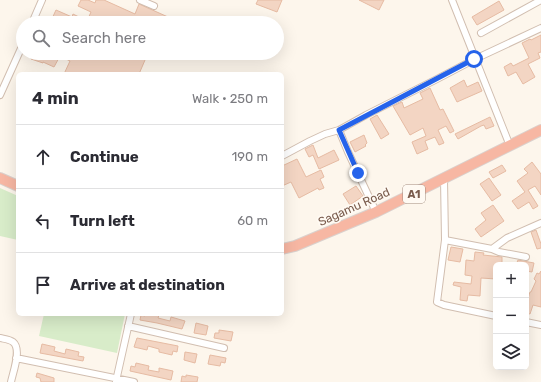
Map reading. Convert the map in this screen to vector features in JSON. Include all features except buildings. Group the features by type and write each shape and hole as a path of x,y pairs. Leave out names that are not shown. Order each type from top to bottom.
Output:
{"highway":[{"name":"Sagamu Road","path":"284,249 295,246 376,212 541,130"},
{"path":"0,178 16,185"}],"street":[{"path":"35,16 42,0"},
{"path":"140,0 154,6"},
{"path":"452,0 474,59 510,146"},
{"path":"481,33 541,0"},
{"path":"284,155 320,136 339,130 359,118 474,59 541,28"},
{"path":"0,95 16,60"},
{"path":"0,77 7,80"},
{"path":"339,130 376,212"},
{"path":"444,179 445,240 437,302 444,305 493,315"},
{"path":"492,249 507,238 541,223"},
{"path":"445,240 526,257"},
{"path":"116,380 130,316"},
{"path":"529,323 541,325"},
{"path":"128,326 224,348"},
{"path":"0,338 14,342 18,350 11,382"},
{"path":"16,358 116,380 134,382"}],"green space":[{"path":"0,188 16,195 16,240 0,236"},
{"path":"44,316 125,316 117,353 39,336"}],"route":[{"path":"358,173 339,130 474,59"}]}
